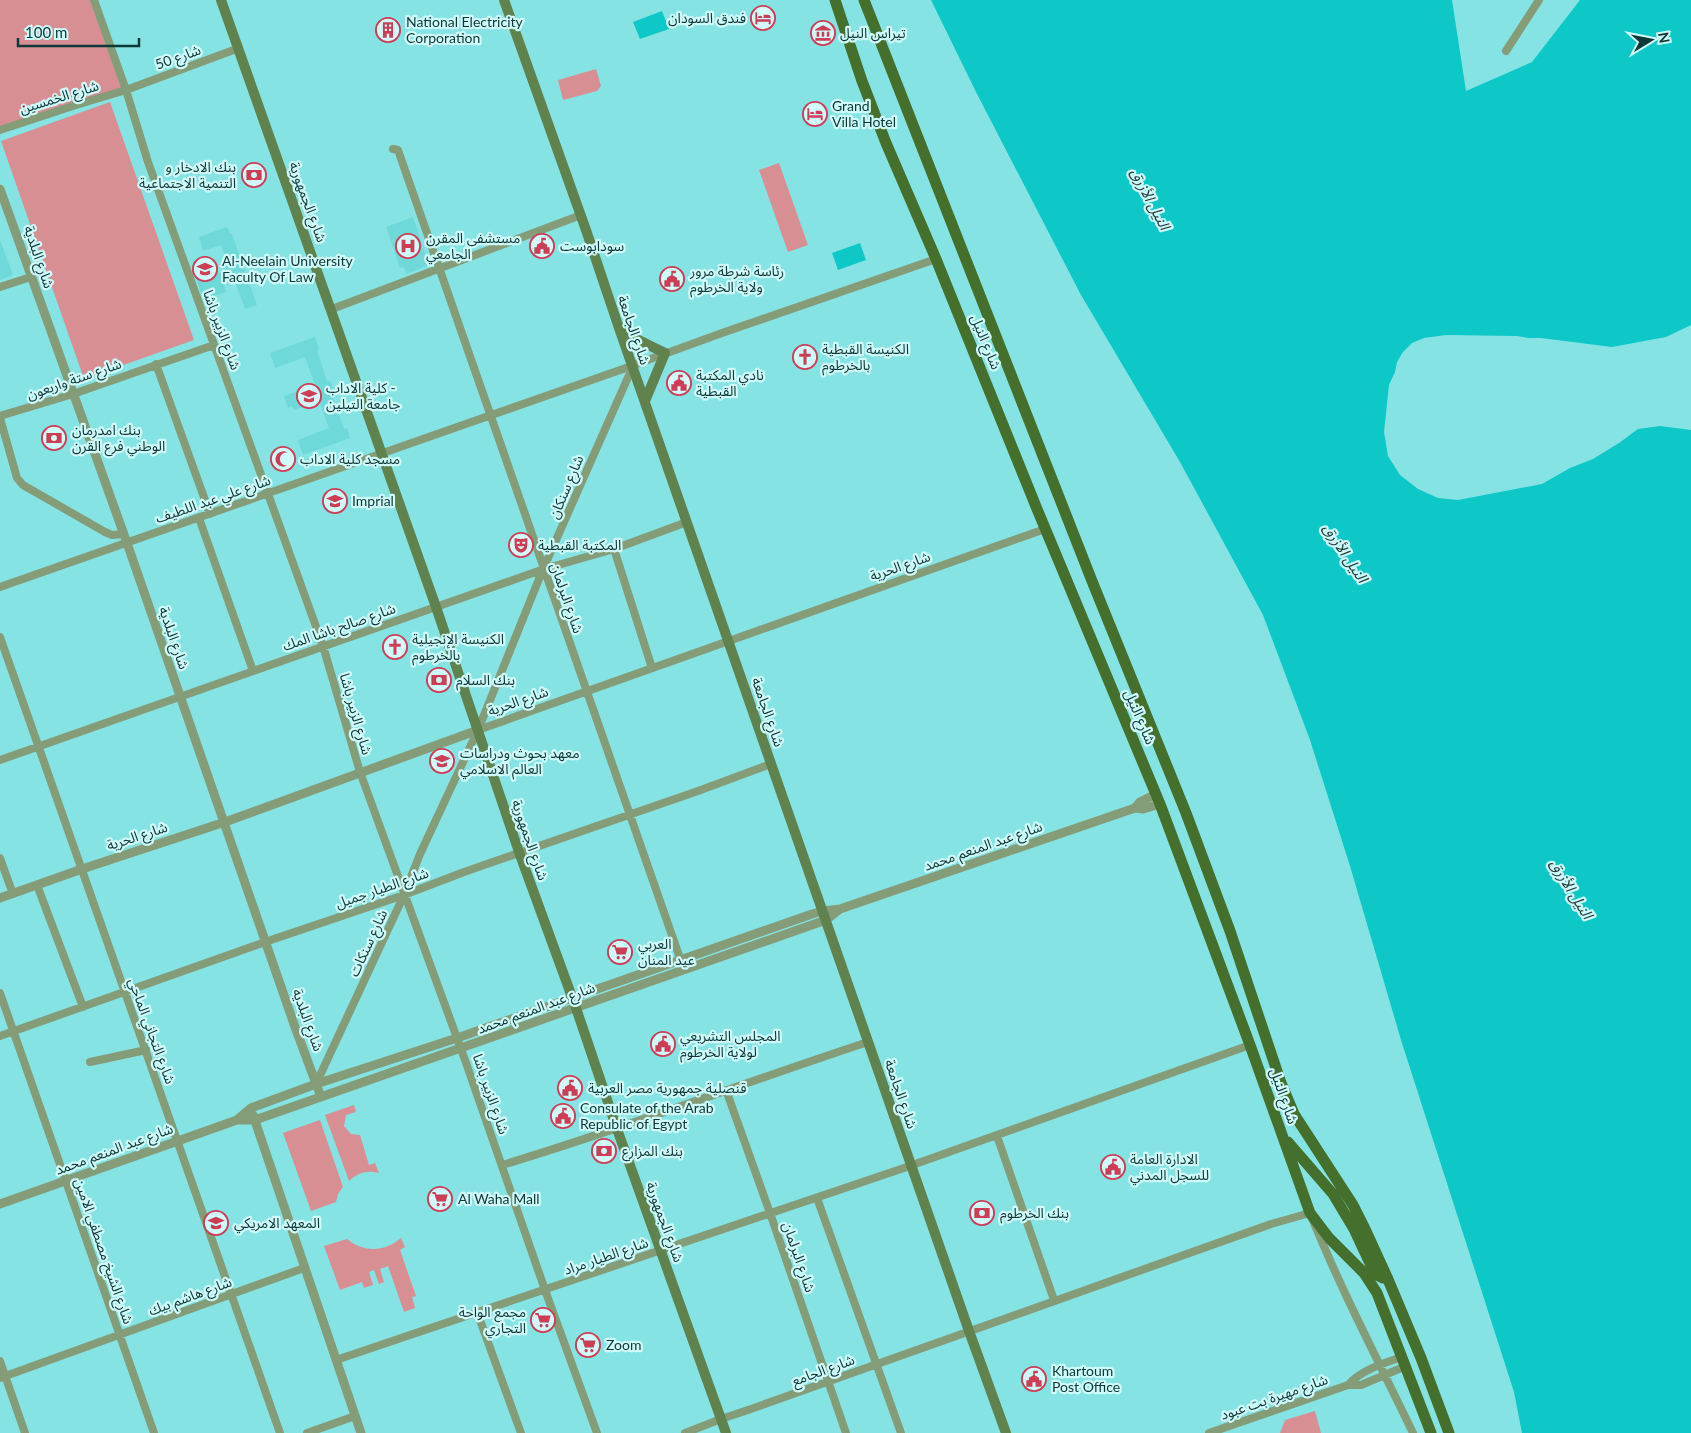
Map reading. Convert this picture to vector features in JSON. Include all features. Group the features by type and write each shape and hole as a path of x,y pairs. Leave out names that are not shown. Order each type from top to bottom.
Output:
{"main road":[{"name":"شارع الجمهورية","path":"221,0 332,309 519,852 575,1003 617,1130 726,1433"},
{"name":"شارع الجامعة","path":"504,0 581,215 911,1166 1006,1433"},
{"name":"شارع النيل","path":"835,0 862,81 886,142 936,259 1045,530 1158,799 1199,905 1310,1213 1329,1238 1355,1262 1377,1293 1431,1433"},
{"name":"شارع النيل","path":"864,0 1096,590 1156,737 1220,904 1281,1083 1294,1114 1353,1205 1387,1277 1419,1354 1448,1433"},
{"path":"620,331 665,353 645,401"},
{"path":"1199,905 1206,912 1211,913 1218,910 1220,904"},
{"path":"1282,1135 1333,1194 1354,1229 1375,1274 1379,1277 1387,1277"},
{"path":"1404,1361 1419,1354"}],"street":[{"name":"شارع الزبير باشا","path":"94,0 126,90 148,162 323,646 360,772 461,1049 597,1433"},
{"path":"1506,51 1539,0"},
{"name":"شارع 50","path":"126,90 238,48"},
{"name":"شارع الخمسين","path":"0,130 67,107 126,90"},
{"name":"شارع البرلمان","path":"396,149 684,969"},
{"name":"شارع البلدية","path":"0,189 125,538 321,1097"},
{"path":"332,309 581,215"},
{"name":"شارع علي عبد اللطيف","path":"0,587 125,538 199,518 936,259"},
{"path":"0,287 31,277"},
{"name":"شارع ستة واربعون","path":"0,417 214,345"},
{"path":"156,364 210,514"},
{"name":"شارع سنكان","path":"478,730 544,569 632,366"},
{"path":"0,417 17,478 23,485 105,532 125,538"},
{"path":"199,518 253,671"},
{"name":"شارع صالح باشا المك","path":"0,760 544,569 614,549 687,522"},
{"name":"شارع الحرية","path":"0,898 224,822 587,691 1045,530"},
{"path":"614,549 652,668"},
{"name":"شارع التجاني الماحي","path":"0,637 280,1433"},
{"name":"شارع سنكات","path":"316,1084 478,730"},
{"name":"شارع الطيار جميل","path":"0,1036 771,764"},
{"name":"شارع عبد المنعم محمد","path":"0,1204 236,1120 251,1108 316,1084 457,1038 684,969 840,909 1135,808 1140,802 1158,799"},
{"path":"0,858 13,894"},
{"path":"37,885 83,1007"},
{"name":"شارع عبد المنعم محمد","path":"236,1120 255,1120 461,1049 681,959 824,916"},
{"name":"شارع الشيخ مصطفي الامين","path":"0,993 154,1433"},
{"path":"502,1165 617,1130 726,1090 868,1042"},
{"name":"شارع الطيار مراد","path":"336,1360 911,1166 1250,1045"},
{"path":"90,1062 146,1050"},
{"path":"394,1060 397,1071"},
{"name":"شارع البرلمان","path":"726,1090 846,1433"},
{"path":"251,1108 361,1433"},
{"path":"997,1136 1054,1300"},
{"path":"817,1198 901,1433"},
{"path":"1310,1213 1358,1322 1412,1433"},
{"name":"شارع الجامع","path":"685,1433 1054,1300 1270,1224 1310,1213"},
{"name":"شارع هاشم بيك","path":"3,1377 304,1268"},
{"path":"477,1312 521,1433"},
{"path":"0,1361 3,1377 25,1433"},
{"path":"1348,1385 1357,1377 1380,1364 1404,1361"},
{"path":"1348,1385 1361,1384 1385,1375 1404,1361"},
{"name":"شارع مهيرة بت عبود","path":"1209,1433 1348,1385"},
{"path":"307,1433 355,1416"}],"shaded area":[{"path":"0,0 90,0 122,89 0,127"},
{"path":"596,69 601,86 597,91 563,100 558,80"},
{"path":"110,102 194,340 84,379 1,141"},
{"path":"779,163 808,245 788,252 759,170"},
{"name":"مستشفى المقرن الجامعي","path":"413,217 429,265 406,274 404,267 400,268 386,227"},
{"name":"Al-Neelain University Faculty Of Law","path":"227,227 230,234 232,234 257,305 245,309 235,282 228,285 226,280 223,281 226,292 203,299 192,267 214,259 219,273 224,272 223,267 228,265 221,245 203,251 199,237"},
{"path":"0,240 13,275 0,280"},
{"name":"كلية الاداب - جامعة التيلين","path":"315,337 327,381 330,381 336,396 333,397 344,429 347,428 350,438 303,455 298,440 329,428 319,401 294,410 292,406 288,408 284,396 315,385 305,357 275,368 270,353"},
{"path":"354,1105 356,1112 346,1115 344,1126 351,1134 360,1135 369,1165 375,1163 379,1173 363,1173 349,1181 325,1115"},
{"path":"320,1120 343,1187 338,1194 336,1202 311,1211 283,1133"},
{"path":"401,1238 405,1247 400,1250 416,1296 412,1297 415,1308 404,1312 388,1266 380,1269 384,1282 379,1284 374,1270 369,1272 373,1285 364,1288 362,1282 340,1290 324,1246 347,1239 360,1247 374,1249 388,1246"},
{"path":"1315,1411 1321,1433 1280,1433 1285,1420"}],"water":[{"name":"النيل الأزرق","path":"931,0 1452,0 1466,91 1532,62 1580,0 1691,0 1691,325 1666,337 1612,347 1517,336 1446,335 1424,338 1412,343 1397,362 1389,385 1384,432 1388,456 1400,475 1418,489 1438,498 1458,500 1542,484 1570,468 1593,459 1638,429 1660,426 1691,430 1691,1433 1522,1433 1514,1392 1401,1040 1350,866 1310,740 1263,615 1180,462 1081,295 976,92"},
{"path":"662,11 669,29 640,39 633,22"},
{"path":"860,243 866,260 838,270 832,253"}],"place":[{"name":"فندق السودان","path":"763,18"},
{"name":"National Electricity Corporation","path":"388,30"},
{"name":"تيراس النيل","path":"823,33"},
{"name":"Grand Villa Hotel","path":"815,114"},
{"name":"بنك الادخار و التنمية الاجتماعية","path":"254,175"},
{"name":"مستشفى المقرن الجامعي","path":"408,246"},
{"name":"سودابوست","path":"542,246"},
{"name":"Al-Neelain University Faculty Of Law","path":"205,269"},
{"name":"رئاسة شرطة مرور ولاية الخرطوم","path":"672,279"},
{"name":"الكنيسة القبطية بالخرطوم","path":"805,357"},
{"name":"نادي المكتبة القبطية","path":"679,383"},
{"name":"كلية الاداب - جامعة التيلين","path":"309,396"},
{"name":"بنك امدرمان الوطني فرع القرن","path":"54,438"},
{"name":"مسجد كلية الاداب","path":"283,459"},
{"name":"Imprial","path":"335,501"},
{"name":"المكتبة القبطية","path":"521,545"},
{"name":"الكنيسة الإنجيلية بالخرطوم","path":"395,647"},
{"name":"بنك السلام","path":"439,680"},
{"name":"معهد بحوث ودراسات العالم الاسلامي","path":"442,761"},
{"name":"العربي عيد المنان","path":"620,952"},
{"name":"المجلس التشريعي لولاية الخرطوم","path":"663,1044"},
{"name":"قنصلية جمهورية مصر العربية","path":"570,1088"},
{"name":"Consulate of the Arab Republic of Egypt","path":"563,1116"},
{"name":"بنك المزارع","path":"604,1151"},
{"name":"الادارة العامة للسجل المدني","path":"1113,1167"},
{"name":"Al Waha Mall","path":"440,1199"},
{"name":"بنك الخرطوم","path":"982,1213"},
{"name":"المعهد الامريكي","path":"216,1223"},
{"name":"مجمع الواحة التجاري","path":"543,1320"},
{"name":"Zoom","path":"588,1345"},
{"name":"Khartoum Post Office","path":"1034,1379"}]}
